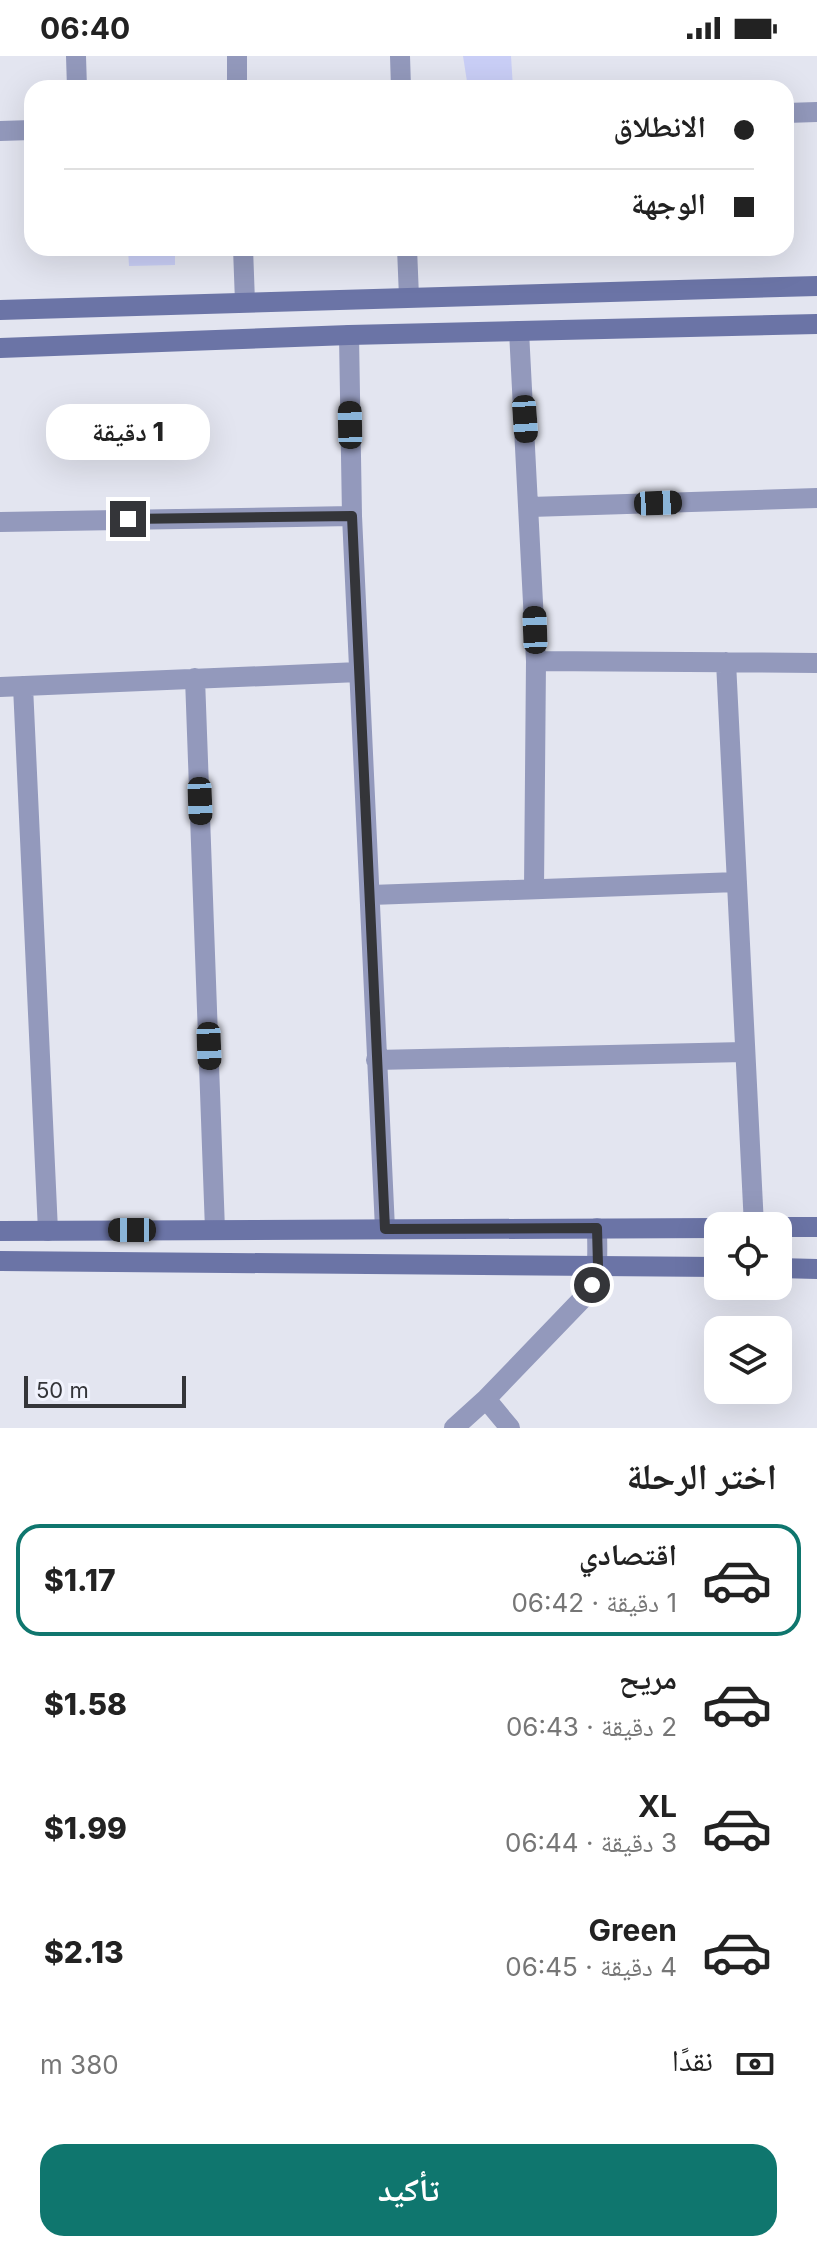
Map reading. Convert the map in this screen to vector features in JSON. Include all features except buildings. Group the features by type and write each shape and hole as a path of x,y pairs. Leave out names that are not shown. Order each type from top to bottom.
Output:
{"main road":[{"path":"0,310 817,286"},
{"path":"122,306 124,344"},
{"path":"0,348 349,335 817,324"},
{"path":"792,1227 817,1227"},
{"path":"0,1231 704,1228"},
{"path":"0,1261 704,1267"},
{"path":"792,1268 817,1269"}],"street":[{"path":"76,56 77,80"},
{"path":"237,56 237,80"},
{"path":"400,56 401,80"},
{"path":"794,113 817,112"},
{"path":"0,131 24,130"},
{"path":"243,256 245,302"},
{"path":"407,256 409,297"},
{"path":"519,331 536,661 534,889"},
{"path":"349,335 352,516 385,1229"},
{"path":"530,507 817,498"},
{"path":"0,522 352,516"},
{"path":"536,661 817,663"},
{"path":"726,662 753,1212"},
{"path":"0,687 359,672"},
{"path":"195,678 215,1230"},
{"path":"23,686 48,1231"},
{"path":"371,895 737,882"},
{"path":"376,1060 744,1052"},
{"path":"454,1428 582,1300 592,1285 598,1266 597,1228"},
{"path":"486,1399 510,1428"}],"route":[{"path":"128,519 352,516 385,1229 597,1228 598,1266 592,1285"}]}
